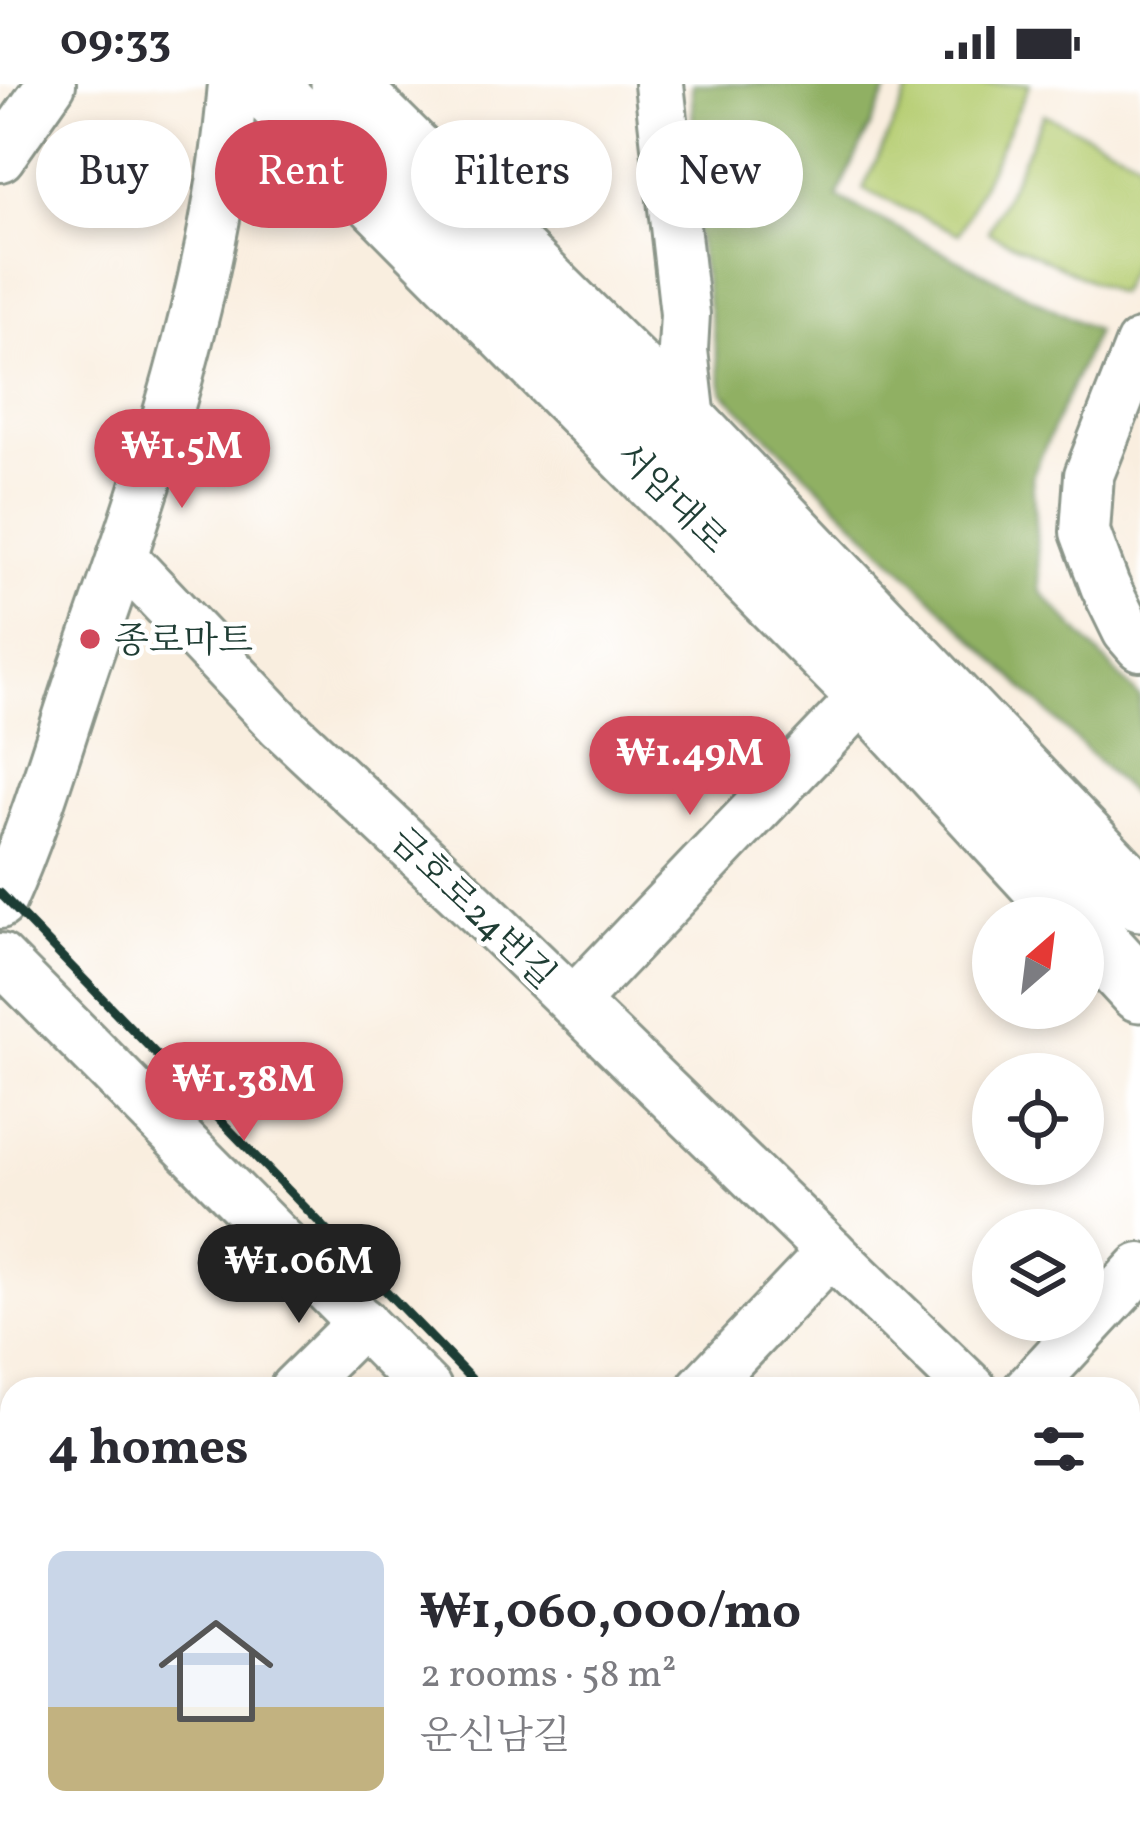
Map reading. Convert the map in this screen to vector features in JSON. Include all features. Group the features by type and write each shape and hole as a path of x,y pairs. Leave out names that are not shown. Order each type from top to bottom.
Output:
{"main road":[{"name":"서암대로","path":"263,84 867,693 1055,897"},
{"name":"서암대로","path":"343,84 692,429 1140,899"},
{"path":"1104,951 1140,990"}],"street":[{"path":"0,157 51,84"},
{"path":"0,904 10,841 122,557 166,424 202,289 229,141 233,84"},
{"path":"659,84 685,314 683,350 692,429"},
{"path":"1140,345 1089,476 1085,532 1105,586 1127,631 1140,646"},
{"name":"금호로24번길","path":"122,557 281,725 960,1377"},
{"path":"573,1002 867,693"},
{"path":"0,958 415,1377"},
{"path":"712,1377 831,1252"},
{"path":"1039,1377 1140,1268"},
{"path":"306,1377 362,1322"}],"green space":[{"path":"692,84 890,84 837,197 1096,331 1032,476 1040,591 1140,698 1140,803 723,392 696,228 803,228 803,120 693,120"},
{"path":"912,84 1030,84 959,234 863,189"},
{"path":"1044,114 1140,160 1140,248 1118,294 988,232"}],"railway":[{"path":"0,893 469,1377"}],"place":[{"name":"종로마트","path":"90,639"}]}
